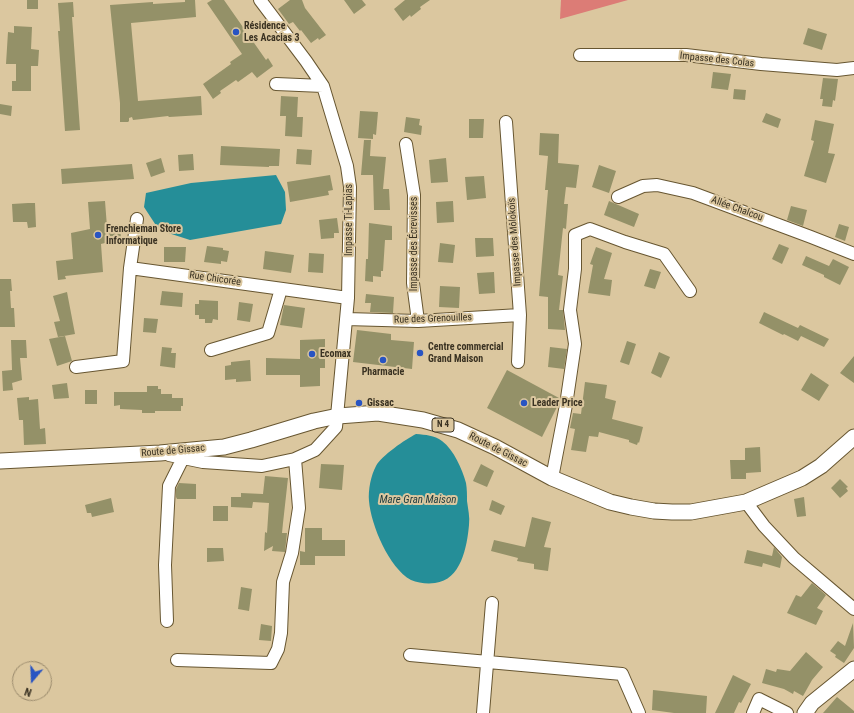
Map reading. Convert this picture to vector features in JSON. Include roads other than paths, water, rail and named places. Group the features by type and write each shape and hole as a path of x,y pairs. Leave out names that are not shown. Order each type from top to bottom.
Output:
{"main road":[{"name":"Route de Gissac","path":"0,461 160,453 224,447 314,421 338,416 378,413 392,414 423,420 458,430 495,447 552,478 610,502 654,510 691,512 746,502 802,478 821,466 854,437"},
{"path":"805,713 812,703 854,669"}],"street":[{"name":"Impasse Ti-Lapias","path":"160,453 203,462 262,466 295,459 315,450 336,427 348,298 350,187 347,166 322,86 306,61 260,0"},
{"name":"Impasse des Colas","path":"580,55 686,55 761,64 837,70 854,68"},
{"path":"276,84 322,86"},
{"name":"Impasse des Môlokoïs","path":"506,122 520,315 518,362"},
{"name":"Impasse des Écrevisses","path":"406,144 414,195 413,283 418,321"},
{"name":"Allée Chalcou","path":"618,197 643,186 657,185 693,193 854,254"},
{"path":"76,367 123,361 130,268 137,219"},
{"path":"552,478 566,405 575,344 570,310 575,269 575,235 590,229 664,254 690,291"},
{"name":"Rue Chicorée","path":"130,268 348,298"},
{"path":"211,350 268,333 281,289"},
{"name":"Rue des Grenouilles","path":"346,319 418,321 520,315"},
{"path":"167,621 165,565 169,486 183,458"},
{"path":"177,660 271,663 278,649 283,582 292,553 299,508 295,459"},
{"path":"746,502 764,526 794,558 854,609"},
{"path":"483,713 492,603"},
{"path":"410,655 622,674 639,713"},
{"path":"753,713 759,699 787,713"}],"water":[{"path":"276,175 285,192 286,210 281,224 190,240 159,230 144,207 146,193 191,183"},
{"name":"Mare Gran Maison","path":"416,434 433,436 442,441 450,449 457,460 466,483 469,522 464,552 457,569 451,576 444,581 435,583 423,583 411,580 395,566 382,545 370,511 369,492 371,478 376,466 383,457 394,448"}],"place":[{"name":"Résidence Les Acacias 3","path":"236,32"},
{"name":"Frenchieman Store Informatique","path":"98,235"},
{"name":"Centre commercial Grand Maison","path":"420,353"},
{"name":"Ecomax","path":"312,354"},
{"name":"Pharmacie","path":"383,360"},
{"name":"Gissac","path":"359,403"},
{"name":"Leader Price","path":"524,403"}]}
